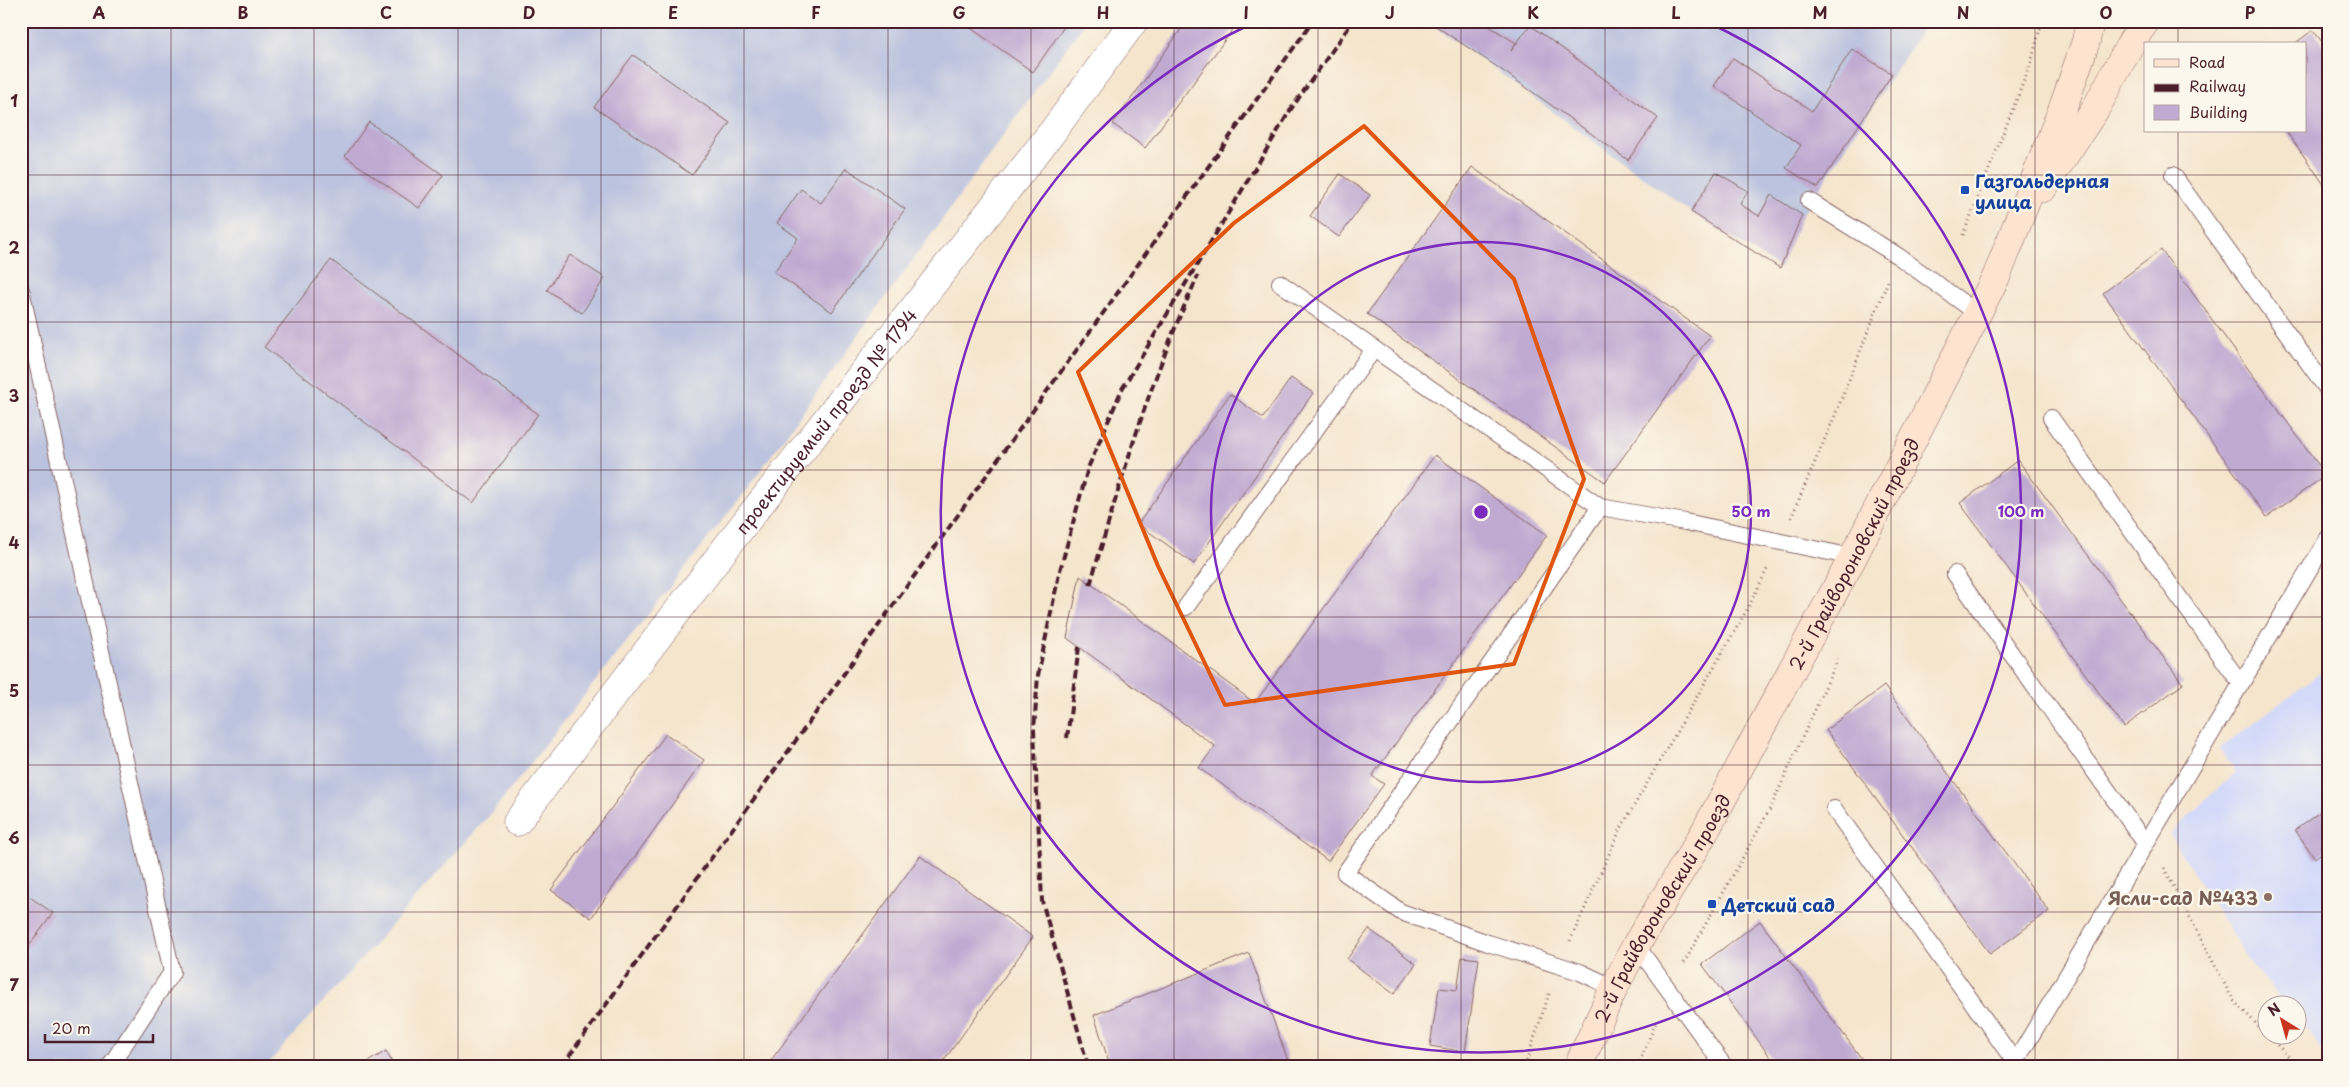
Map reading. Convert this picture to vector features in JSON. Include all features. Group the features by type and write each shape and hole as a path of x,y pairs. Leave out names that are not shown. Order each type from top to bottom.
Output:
{"main road":[{"name":"2-й Грайвороновский проезд","path":"1578,1066 1636,945 1704,833 1853,557 1997,275 2064,105 2086,41 2090,21"},
{"path":"2014,233 2096,108 2132,41 2146,21"}],"street":[{"name":"проектируемый проезд № 1794","path":"518,822 735,536 1053,131 1134,21"}],"lane":[{"path":"2173,175 2328,390"},
{"path":"1809,201 1898,256 1977,313"},
{"path":"1280,283 1600,507 1781,541 1853,557"},
{"path":"21,290 172,972 110,1066"},
{"path":"1186,608 1374,349"},
{"path":"2051,418 2241,684"},
{"path":"1600,507 1345,873 1401,912 1580,972 1614,988"},
{"path":"1834,809 2014,1064 2328,538"},
{"path":"1954,574 2145,843"},
{"path":"1636,945 1724,1066"}],"path":[{"path":"1963,234 2031,63 2042,21"},
{"path":"1525,1066 1559,965 1620,830 1748,608 1781,541 1836,413 1898,256"},
{"path":"2162,865 2233,1000 2256,1023"},
{"path":"2276,1044 2296,1066"},
{"path":"2184,1061 2194,1066"}],"highlighted area":[{"path":"1364,126 1514,279 1584,479 1514,664 1225,705 1158,566 1078,372 1234,223"}],"shaded area":[{"path":"21,21 1086,21 747,489 494,810 266,1066 21,1066"},
{"path":"1428,21 1928,21 1802,215 1780,268 1691,212"},
{"name":"Ясли-сад №433","path":"2328,667 2328,1057 2306,1030 2306,994 2277,994 2249,961 2169,834 2236,772 2220,748"}],"building":[{"path":"967,21 1068,21 1033,72 965,24"},
{"path":"1187,21 1239,21 1145,148 1113,124"},
{"path":"1428,21 1481,21 1516,43 1511,51 1530,25 1658,118 1628,160 1499,68"},
{"path":"2313,30 2328,50 2328,190 2287,132 2306,132 2306,42 2297,42"},
{"path":"1852,49 1892,74 1818,188 1786,168 1801,145 1714,86 1733,58 1812,111"},
{"path":"633,55 730,123 692,175 594,107"},
{"path":"369,122 443,175 419,208 345,156"},
{"path":"1472,167 1710,336 1605,482 1367,314"},
{"path":"846,168 905,209 832,312 774,272 798,238 777,223 801,189 821,203"},
{"path":"1716,172 1748,191 1740,204 1759,216 1771,195 1802,215 1780,268 1691,212"},
{"path":"1340,174 1370,195 1339,237 1310,216"},
{"path":"2161,250 2326,475 2267,517 2103,293"},
{"path":"570,255 605,278 582,313 547,290"},
{"path":"331,260 538,414 473,503 264,347"},
{"path":"1291,378 1313,393 1194,564 1138,524 1230,394 1263,418"},
{"path":"1435,455 1547,535 1372,776 1384,784 1328,861 1199,768 1215,746 1067,638 1080,576 1255,703"},
{"path":"2018,460 2183,684 2124,727 1960,503"},
{"path":"1884,686 2049,911 1990,954 1826,730"},
{"path":"666,734 704,760 591,918 551,890"},
{"path":"2328,806 2328,848 2315,858 2295,830"},
{"path":"920,856 1033,937 940,1066 767,1066"},
{"path":"21,891 53,913 21,957"},
{"path":"1760,921 1867,1066 1777,1066 1702,964"},
{"path":"1369,929 1416,964 1394,994 1347,959"},
{"path":"1249,953 1290,1066 1110,1066 1094,1015"},
{"path":"1462,957 1479,959 1465,1052 1430,1046 1439,988 1457,990"},
{"path":"386,1051 394,1066 361,1066"}],"railway":[{"path":"562,1066 1313,21"},
{"path":"1088,1066 1042,901 1034,730 1038,675 1059,574 1088,468 1122,389 1291,109 1353,21"},
{"path":"1090,585 1125,467 1151,390 1181,313 1198,276"},
{"path":"1067,738 1079,647"}],"place":[{"name":"Газгольдерная улица","path":"1965,190"},
{"name":"Ясли-сад №433","path":"2268,897"},
{"name":"Детский сад","path":"1712,904"}]}
